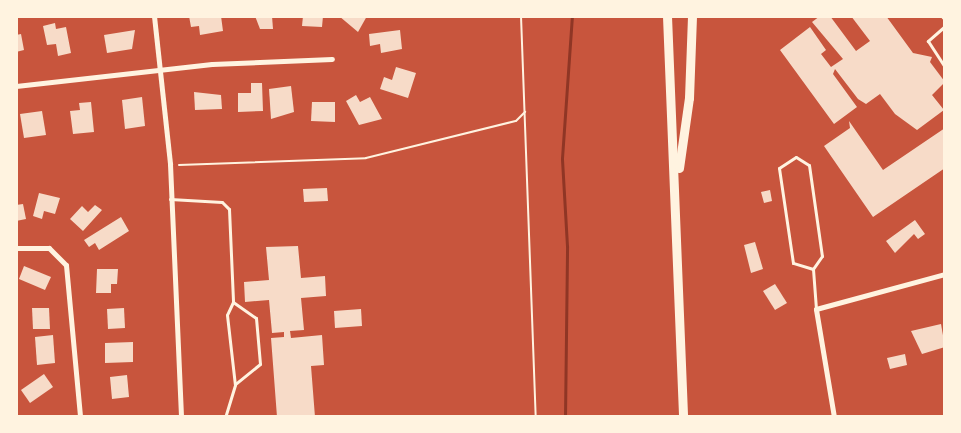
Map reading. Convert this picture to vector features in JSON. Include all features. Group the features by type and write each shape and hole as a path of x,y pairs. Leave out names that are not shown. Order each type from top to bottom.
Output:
{"main road":[{"path":"667,16 668,97 677,181 683,417"},
{"path":"677,181 689,98 692,16"}],"street":[{"path":"154,16 170,164 169,199 182,417"},
{"path":"16,86 160,69 332,59"},
{"path":"16,248 49,248 66,265 80,417"},
{"path":"834,417 816,309 945,274"}],"lane":[{"path":"945,26 928,41 945,67"},
{"path":"813,269 793,263 779,168 796,157 809,165 822,256 813,269 816,309"},
{"path":"169,199 222,202 229,209 232,302 227,315 235,385 225,417"},
{"path":"232,302 256,318 260,364 235,385"}],"path":[{"path":"521,16 536,417"},
{"path":"170,164 366,158 516,122 525,112"}],"building":[{"path":"189,16 221,16 223,31 200,35 199,26 191,27"},
{"path":"255,16 272,16 273,29 260,29"},
{"path":"303,16 323,16 322,27 302,26"},
{"path":"339,16 367,16 358,32"},
{"path":"820,16 830,16 856,51 870,41 851,16 886,16 913,53 932,57 930,62 945,82 932,95 944,110 917,130 895,114 880,94 866,104 858,99 835,69 833,74 857,107 834,124 780,50 810,27 826,50 821,54 831,67 843,59 812,22"},
{"path":"55,23 56,29 66,27 71,53 58,56 56,44 47,45 43,26"},
{"path":"135,30 132,49 107,53 104,35"},
{"path":"400,30 402,49 381,53 380,44 370,46 369,34"},
{"path":"21,34 24,50 16,52 16,35"},
{"path":"396,67 416,73 408,98 380,89 384,77 392,80"},
{"path":"251,83 262,83 263,111 238,112 238,93 251,93"},
{"path":"291,86 294,112 271,119 269,89"},
{"path":"194,92 221,95 222,109 195,110"},
{"path":"356,95 360,102 370,97 382,119 359,125 346,101"},
{"path":"142,97 145,126 125,129 122,100"},
{"path":"91,102 94,132 73,134 70,111 80,110 79,103"},
{"path":"312,102 335,102 335,122 311,121"},
{"path":"42,111 46,135 24,138 20,114"},
{"path":"849,121 883,170 945,128 945,168 873,217 824,146 850,128"},
{"path":"327,188 328,201 304,202 303,189"},
{"path":"770,190 772,201 764,203 761,192"},
{"path":"39,193 60,198 55,214 44,211 42,219 33,216"},
{"path":"23,204 26,219 16,221 16,205"},
{"path":"95,205 102,210 83,231 70,219 82,206 88,212"},
{"path":"121,217 129,231 99,250 95,243 89,247 84,240"},
{"path":"915,220 925,234 918,239 914,234 895,253 886,241"},
{"path":"755,242 763,269 751,273 744,245"},
{"path":"298,246 301,278 325,276 326,296 301,298 304,330 290,331 291,338 322,335 324,365 311,366 315,417 277,417 271,338 284,337 284,332 272,333 269,300 245,302 244,282 269,280 266,247"},
{"path":"24,266 51,277 45,290 19,279"},
{"path":"97,269 118,269 117,284 111,284 111,293 96,293"},
{"path":"775,284 787,303 775,310 763,291"},
{"path":"32,308 49,308 50,329 33,329"},
{"path":"124,308 125,328 108,329 107,309"},
{"path":"361,309 362,326 335,328 334,311"},
{"path":"941,324 945,347 922,354 911,331"},
{"path":"53,335 55,363 37,365 35,337"},
{"path":"133,342 133,362 105,363 105,343"},
{"path":"905,354 907,365 890,369 887,358"},
{"path":"44,374 53,387 30,403 21,390"},
{"path":"127,375 129,397 112,399 110,377"}],"waterway":[{"path":"565,417 567,246 562,158 572,16"}]}
